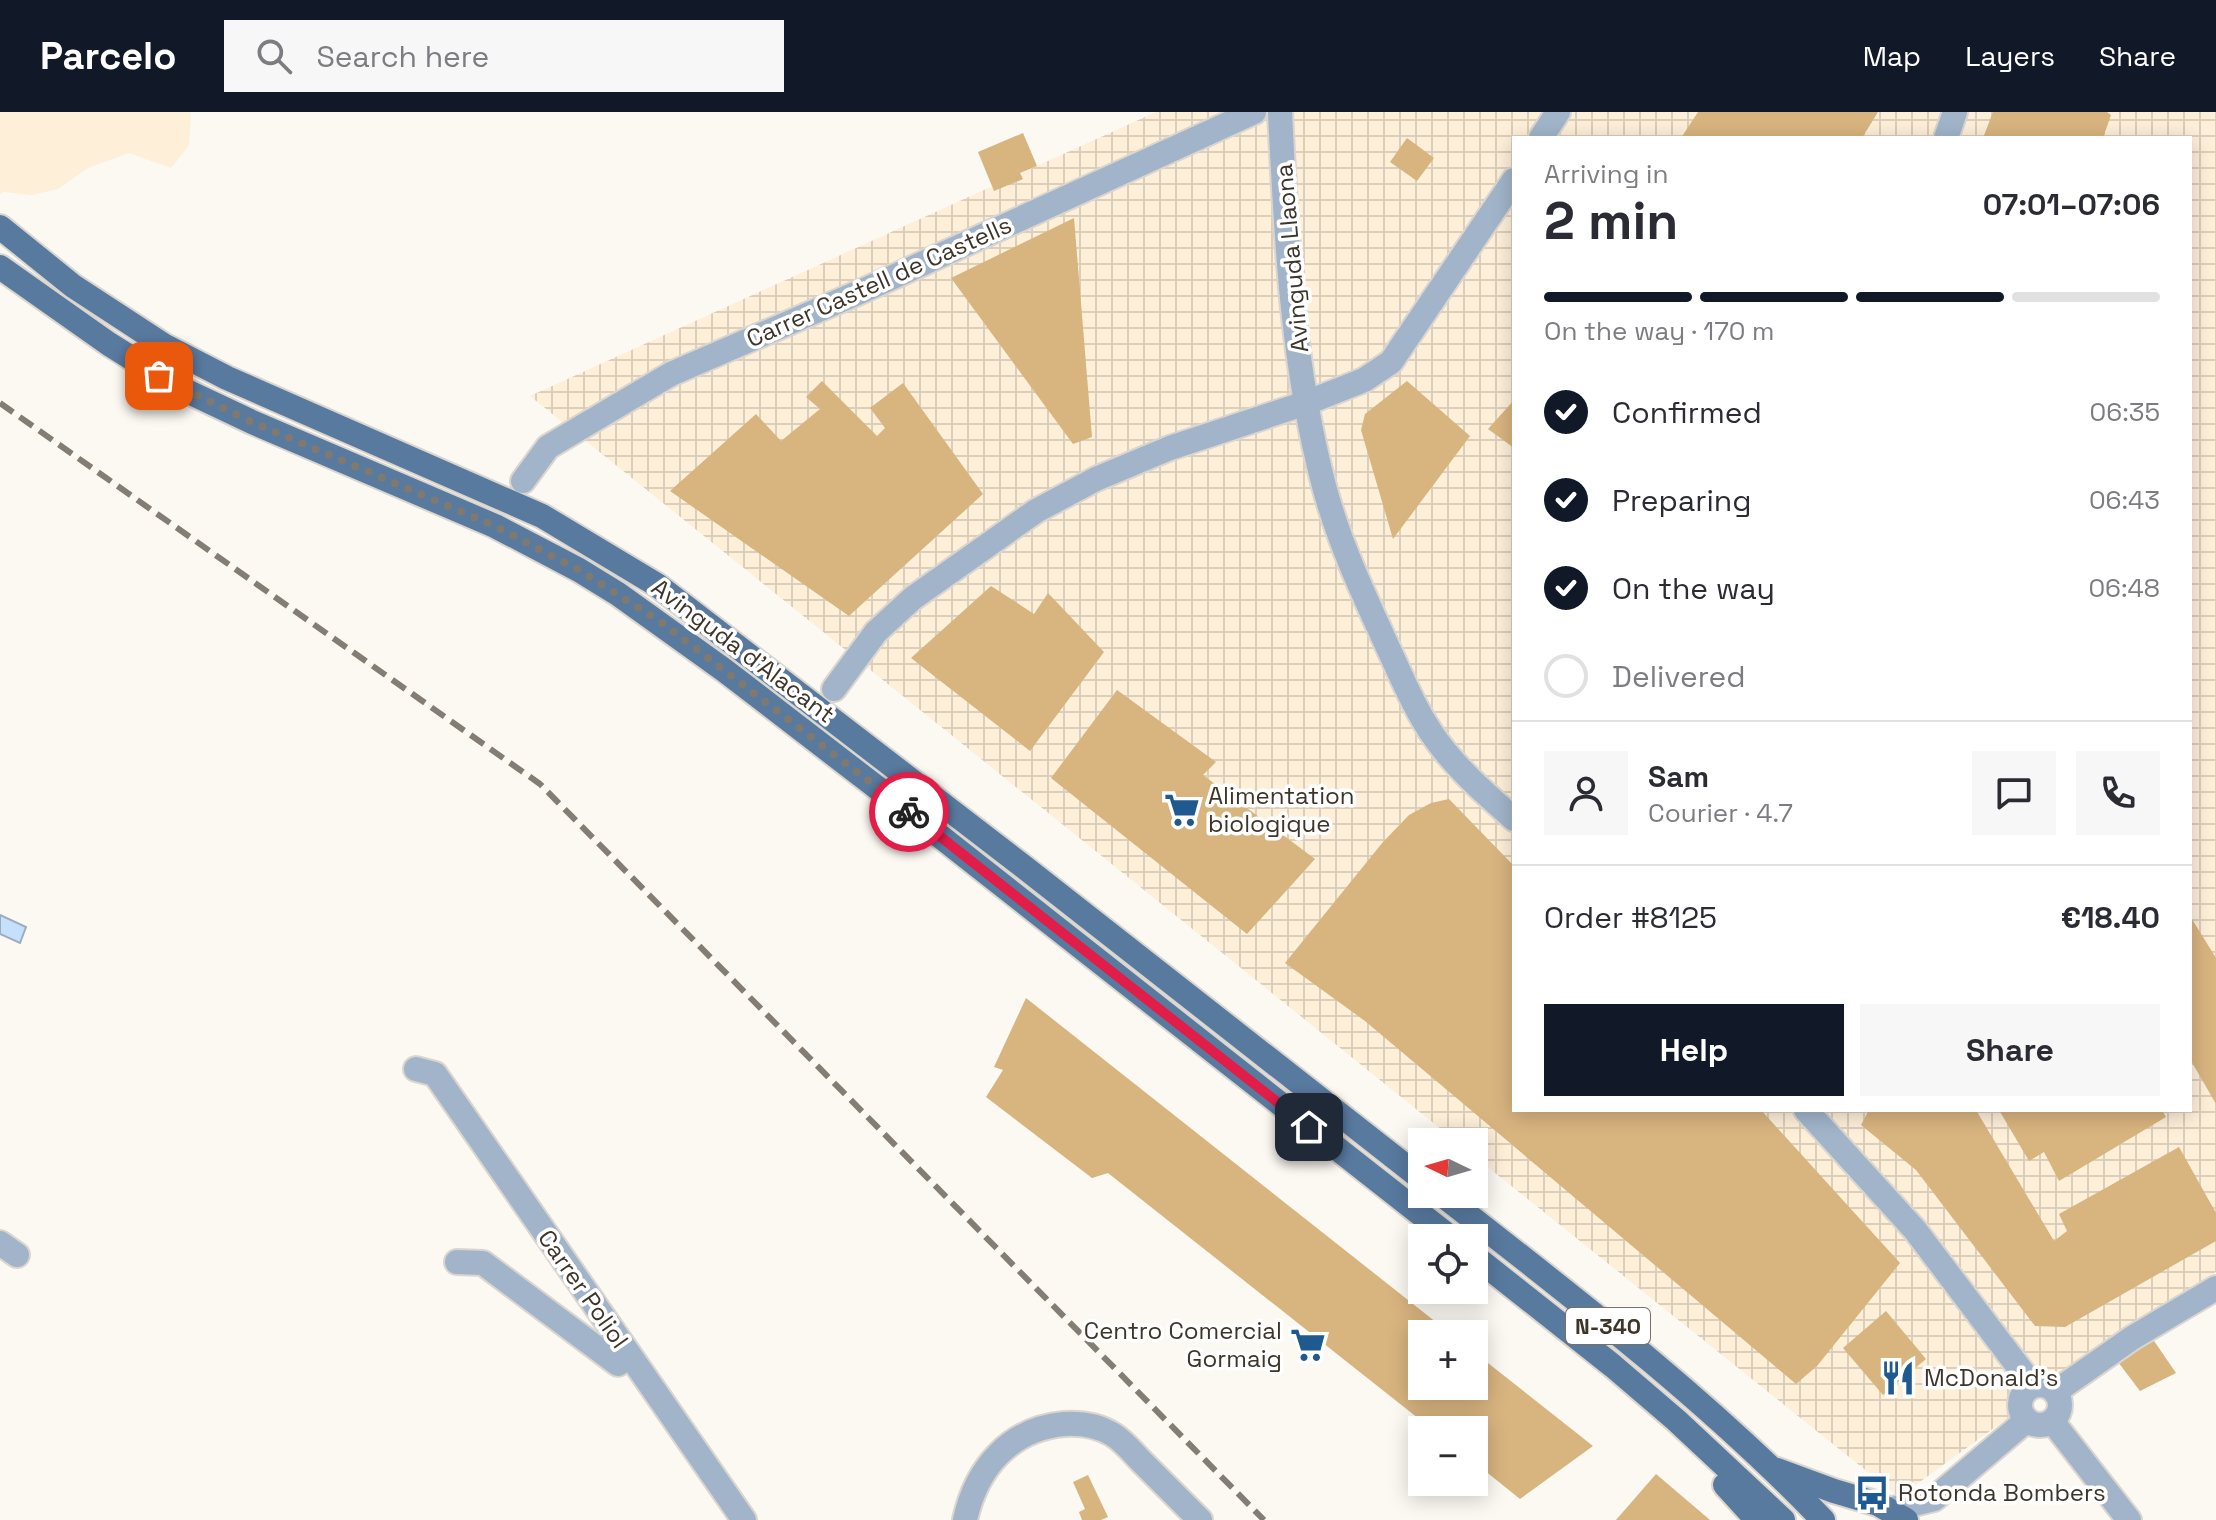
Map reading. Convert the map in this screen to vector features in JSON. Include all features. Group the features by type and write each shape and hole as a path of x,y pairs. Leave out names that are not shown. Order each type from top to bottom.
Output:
{"main road":[{"name":"Avinguda d'Alacant","path":"0,227 73,286 165,346 227,378 542,516 657,585 1012,857 1408,1168"},
{"name":"Avinguda d'Alacant","path":"0,260 25,285"},
{"name":"Avinguda d'Alacant","path":"0,267 131,359 176,386 252,422 495,526 618,594 724,670 915,817 1433,1224"},
{"name":"N-340","path":"1459,1208 1639,1351 1768,1466 1823,1520"},
{"name":"N-340","path":"1488,1267 1676,1420 1783,1520"},
{"path":"1676,1420 1706,1468 1757,1520"},
{"path":"1768,1466 1891,1511"},
{"path":"1835,1520 1842,1512 1861,1504 1891,1511"}],"street":[{"name":"Carrer Castell de Castells","path":"523,481 548,447 671,374 869,288 1254,112"},
{"name":"Avinguda Llaona","path":"1280,112 1293,308 1306,403 1324,487 1354,575 1403,679 1436,740 1469,778 1512,817"},
{"path":"1542,136 1558,112"},
{"path":"1947,136 1955,112"},
{"path":"834,689 876,632 913,598 1036,511 1096,479 1170,448 1306,403 1364,380 1391,362 1512,186"},
{"name":"Carrer Poliol","path":"416,1069 435,1074 744,1520"},
{"path":"1808,1112 1915,1230 2044,1389 2060,1408 2052,1421 2038,1425 2023,1415 2020,1402 2023,1395 2044,1389 2216,1288"},
{"path":"457,1262 483,1263 618,1364 629,1356"},
{"path":"1891,1511 1931,1510 2027,1420"},
{"path":"2052,1421 2129,1520"},
{"path":"965,1520 977,1482 1003,1448 1028,1433 1079,1423 1096,1426 1120,1440 1200,1520"}],"shaded area":[{"path":"0,112 191,112 189,145 171,168 129,153 88,168 58,189 32,195 0,194"},
{"path":"1156,112 2216,112 2216,1272 2108,1338 2016,1412 1899,1497 1488,1167 1488,1128 1440,1128 530,396"}],"water":[{"path":"0,915 26,927 20,943 0,934"}],"building":[{"path":"1698,112 1878,112 1863,136 1682,136"},
{"path":"1993,112 2107,112 2111,115 2104,136 1984,136"},
{"path":"1023,133 1037,166 1020,173 1023,179 994,191 978,152"},
{"path":"1407,138 1434,158 1417,181 1390,162"},
{"path":"1074,218 1092,437 1073,444 951,278"},
{"path":"822,381 877,436 885,428 870,408 903,383 983,494 849,616 670,491 756,414 781,441 820,409 806,397"},
{"path":"1407,381 1470,436 1393,539 1361,430 1365,414"},
{"path":"1512,402 1512,447 1488,429"},
{"path":"991,586 1034,614 1048,593 1104,652 1030,751 911,658"},
{"path":"1117,690 1216,762 1203,775 1315,859 1247,934 1051,778"},
{"path":"1449,799 1512,864 1512,1112 1763,1112 1900,1263 1817,1366 1796,1384 1365,1021 1285,963 1383,842 1409,815 1431,803"},
{"path":"2192,919 2216,958 2216,1104 2192,1062"},
{"path":"1026,998 1408,1300 1408,1304 1413,1304 1433,1320 1408,1320 1408,1400 1488,1400 1488,1363 1593,1446 1520,1499 1488,1473 1488,1416 1415,1416 1108,1173 1092,1178 986,1097 1003,1070 994,1067"},
{"path":"1868,1112 1977,1112 2054,1241 2067,1231 2059,1214 2179,1147 2216,1213 2216,1241 2065,1327 2035,1326 1916,1170 1861,1125"},
{"path":"2000,1112 2163,1112 2166,1117 2059,1181 2044,1152 2029,1161"},
{"path":"1886,1311 1926,1359 1883,1395 1843,1348"},
{"path":"2152,1338 2176,1373 2140,1391 2118,1362"},
{"path":"1656,1474 1710,1520 1616,1520"},
{"path":"1088,1475 1108,1517 1101,1520 1082,1520 1079,1512 1085,1509 1073,1482"}],"railway":[{"path":"0,403 540,784 1264,1520"}],"way so far":[{"path":"159,376 252,422 463,511 579,570 661,622 909,812"}],"place":[{"name":"Alimentation biologique","path":"1182,810"},
{"name":"Centro Comercial Gormaig","path":"1308,1345"},
{"name":"McDonald's","path":"1898,1378"},
{"name":"Rotonda Bombers","path":"1872,1493"}],"route":[{"path":"909,812 1309,1127"}]}
